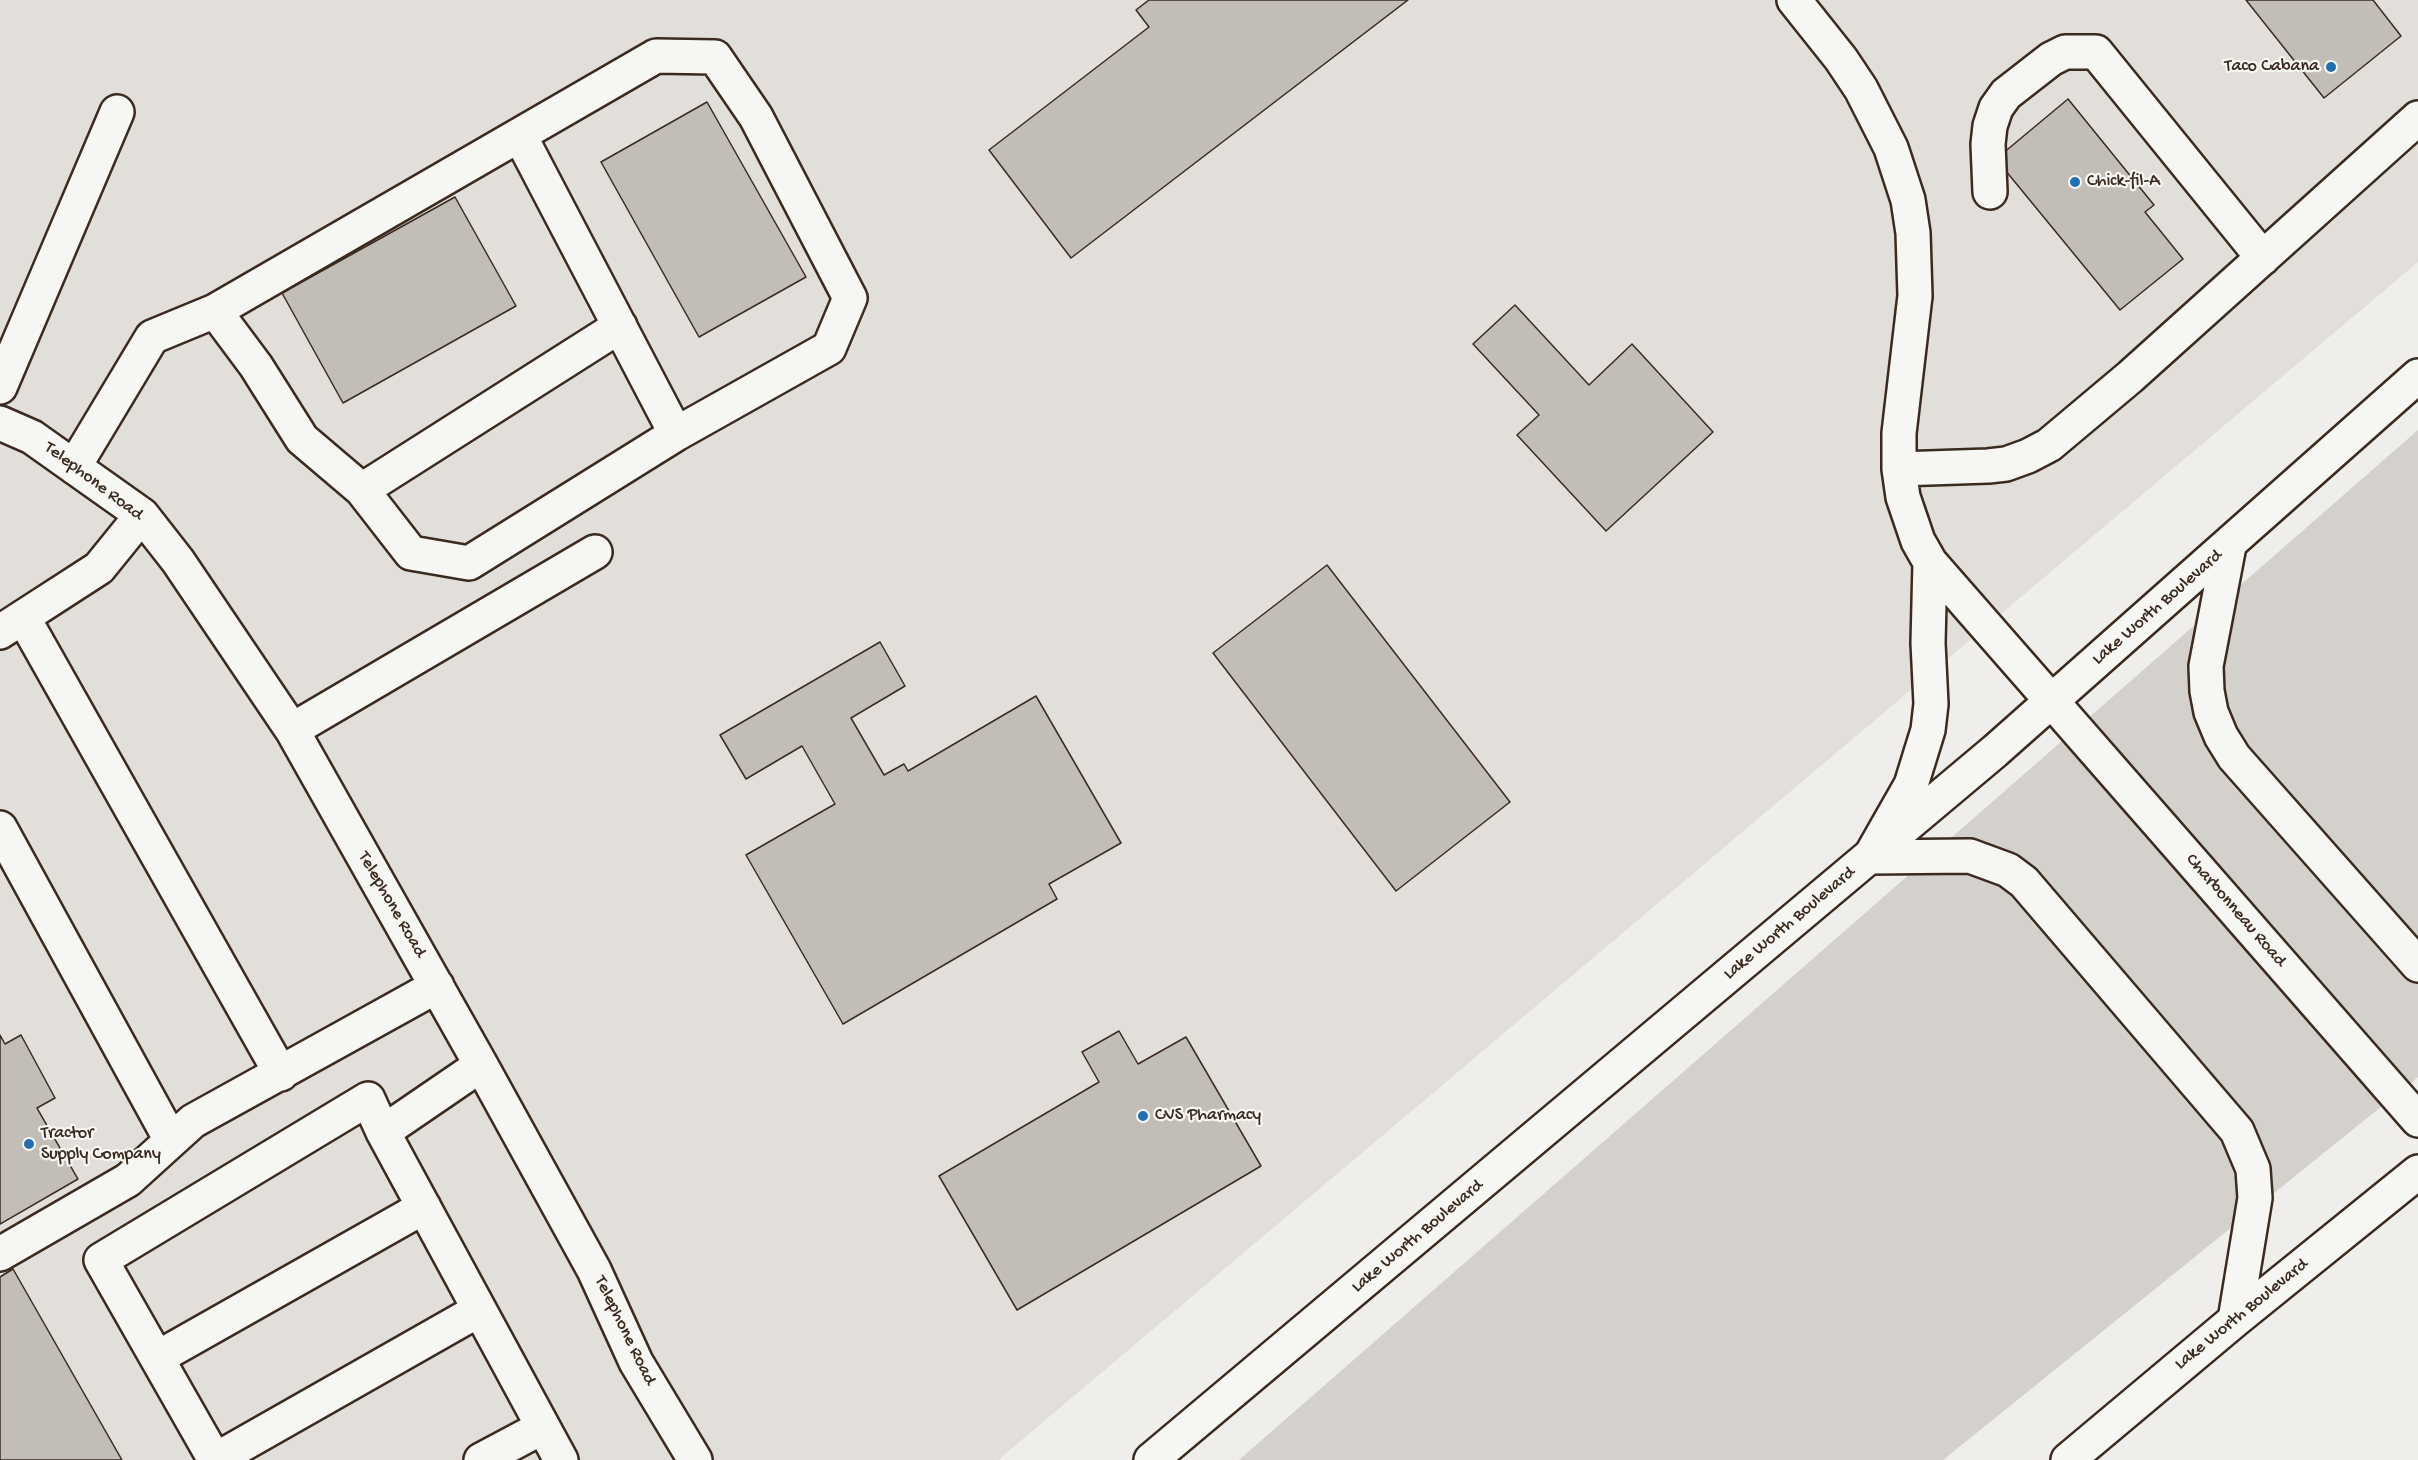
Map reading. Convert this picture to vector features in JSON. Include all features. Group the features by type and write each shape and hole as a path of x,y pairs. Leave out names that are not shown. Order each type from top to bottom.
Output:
{"main road":[{"name":"Charbonneau Road","path":"1794,0 1841,59 1861,89 1891,148 1908,200 1913,233 1915,296 1899,433 1899,469 1904,497 1918,541 1930,562 2418,1120"},
{"path":"1990,192 1988,144 1996,108 2006,94 2051,59 2065,52 2096,52 2255,265"},
{"path":"74,467 152,337 214,311 656,56 715,57 756,117 850,298 829,348 676,434 469,563 411,553 362,490 303,439 256,366 214,311"},
{"path":"0,387 117,112"},
{"path":"1899,469 2006,464 2028,456 2049,444 2130,377 2418,118"},
{"path":"520,136 676,434"},
{"path":"362,490 620,326"},
{"name":"Lake Worth Boulevard","path":"1151,1460 2052,702 2418,376"},
{"name":"Telephone Road","path":"0,423 32,437 142,515 178,561 292,730 594,1270 636,1362 695,1460"},
{"path":"142,515 99,568 12,625 281,1074"},
{"path":"2229,546 2206,666 2211,712 2220,736 2234,757 2418,965"},
{"path":"292,730 595,552"},
{"path":"1870,857 1911,785 1928,730 1931,704 1928,643 1930,562"},
{"path":"0,828 171,1140"},
{"path":"1870,857 1970,856 2008,870 2024,882 2237,1131 2253,1170 2255,1198 2235,1320"},
{"path":"0,1254 128,1180 193,1121 437,986"},
{"path":"384,1132 481,1065"},
{"path":"479,1310 215,1460 101,1260 368,1099 561,1460"},
{"name":"Lake Worth Boulevard","path":"2068,1460 2235,1320 2418,1172"},
{"path":"157,1358 424,1207"},
{"path":"481,1460 543,1427"}],"shaded area":[{"path":"0,0 2418,0 2418,262 998,1460 0,1460"},
{"path":"2418,430 2418,1077 1943,1460 1239,1460"}],"building":[{"path":"1149,0 1408,0 1071,258 989,150 1149,27 1136,10"},
{"name":"Taco Cabana","path":"2246,0 2373,0 2401,36 2324,98"},
{"name":"Chick-fil-A","path":"2068,99 2154,205 2145,212 2183,259 2120,310 1996,159"},
{"path":"707,102 806,277 699,337 601,162"},
{"path":"455,197 516,306 343,403 282,293"},
{"path":"1515,305 1589,385 1632,344 1713,432 1606,531 1517,435 1539,415 1473,344"},
{"path":"1327,565 1510,802 1396,891 1213,653"},
{"path":"880,642 905,686 851,718 884,775 904,764 908,771 1036,696 1121,843 1049,884 1057,899 843,1024 746,855 835,804 802,746 746,779 720,735"},
{"name":"CVS Pharmacy","path":"1119,1031 1138,1064 1186,1037 1261,1166 1017,1310 939,1176 1099,1082 1082,1052"},
{"name":"Tractor Supply Company","path":"0,1035 5,1044 21,1035 55,1098 37,1108 78,1179 0,1224"},
{"path":"13,1269 122,1460 0,1460 0,1277"}],"place":[{"name":"Taco Cabana","path":"2331,67"},
{"name":"Chick-fil-A","path":"2075,182"},
{"name":"CVS Pharmacy","path":"1143,1116"},
{"name":"Tractor Supply Company","path":"29,1144"}]}
